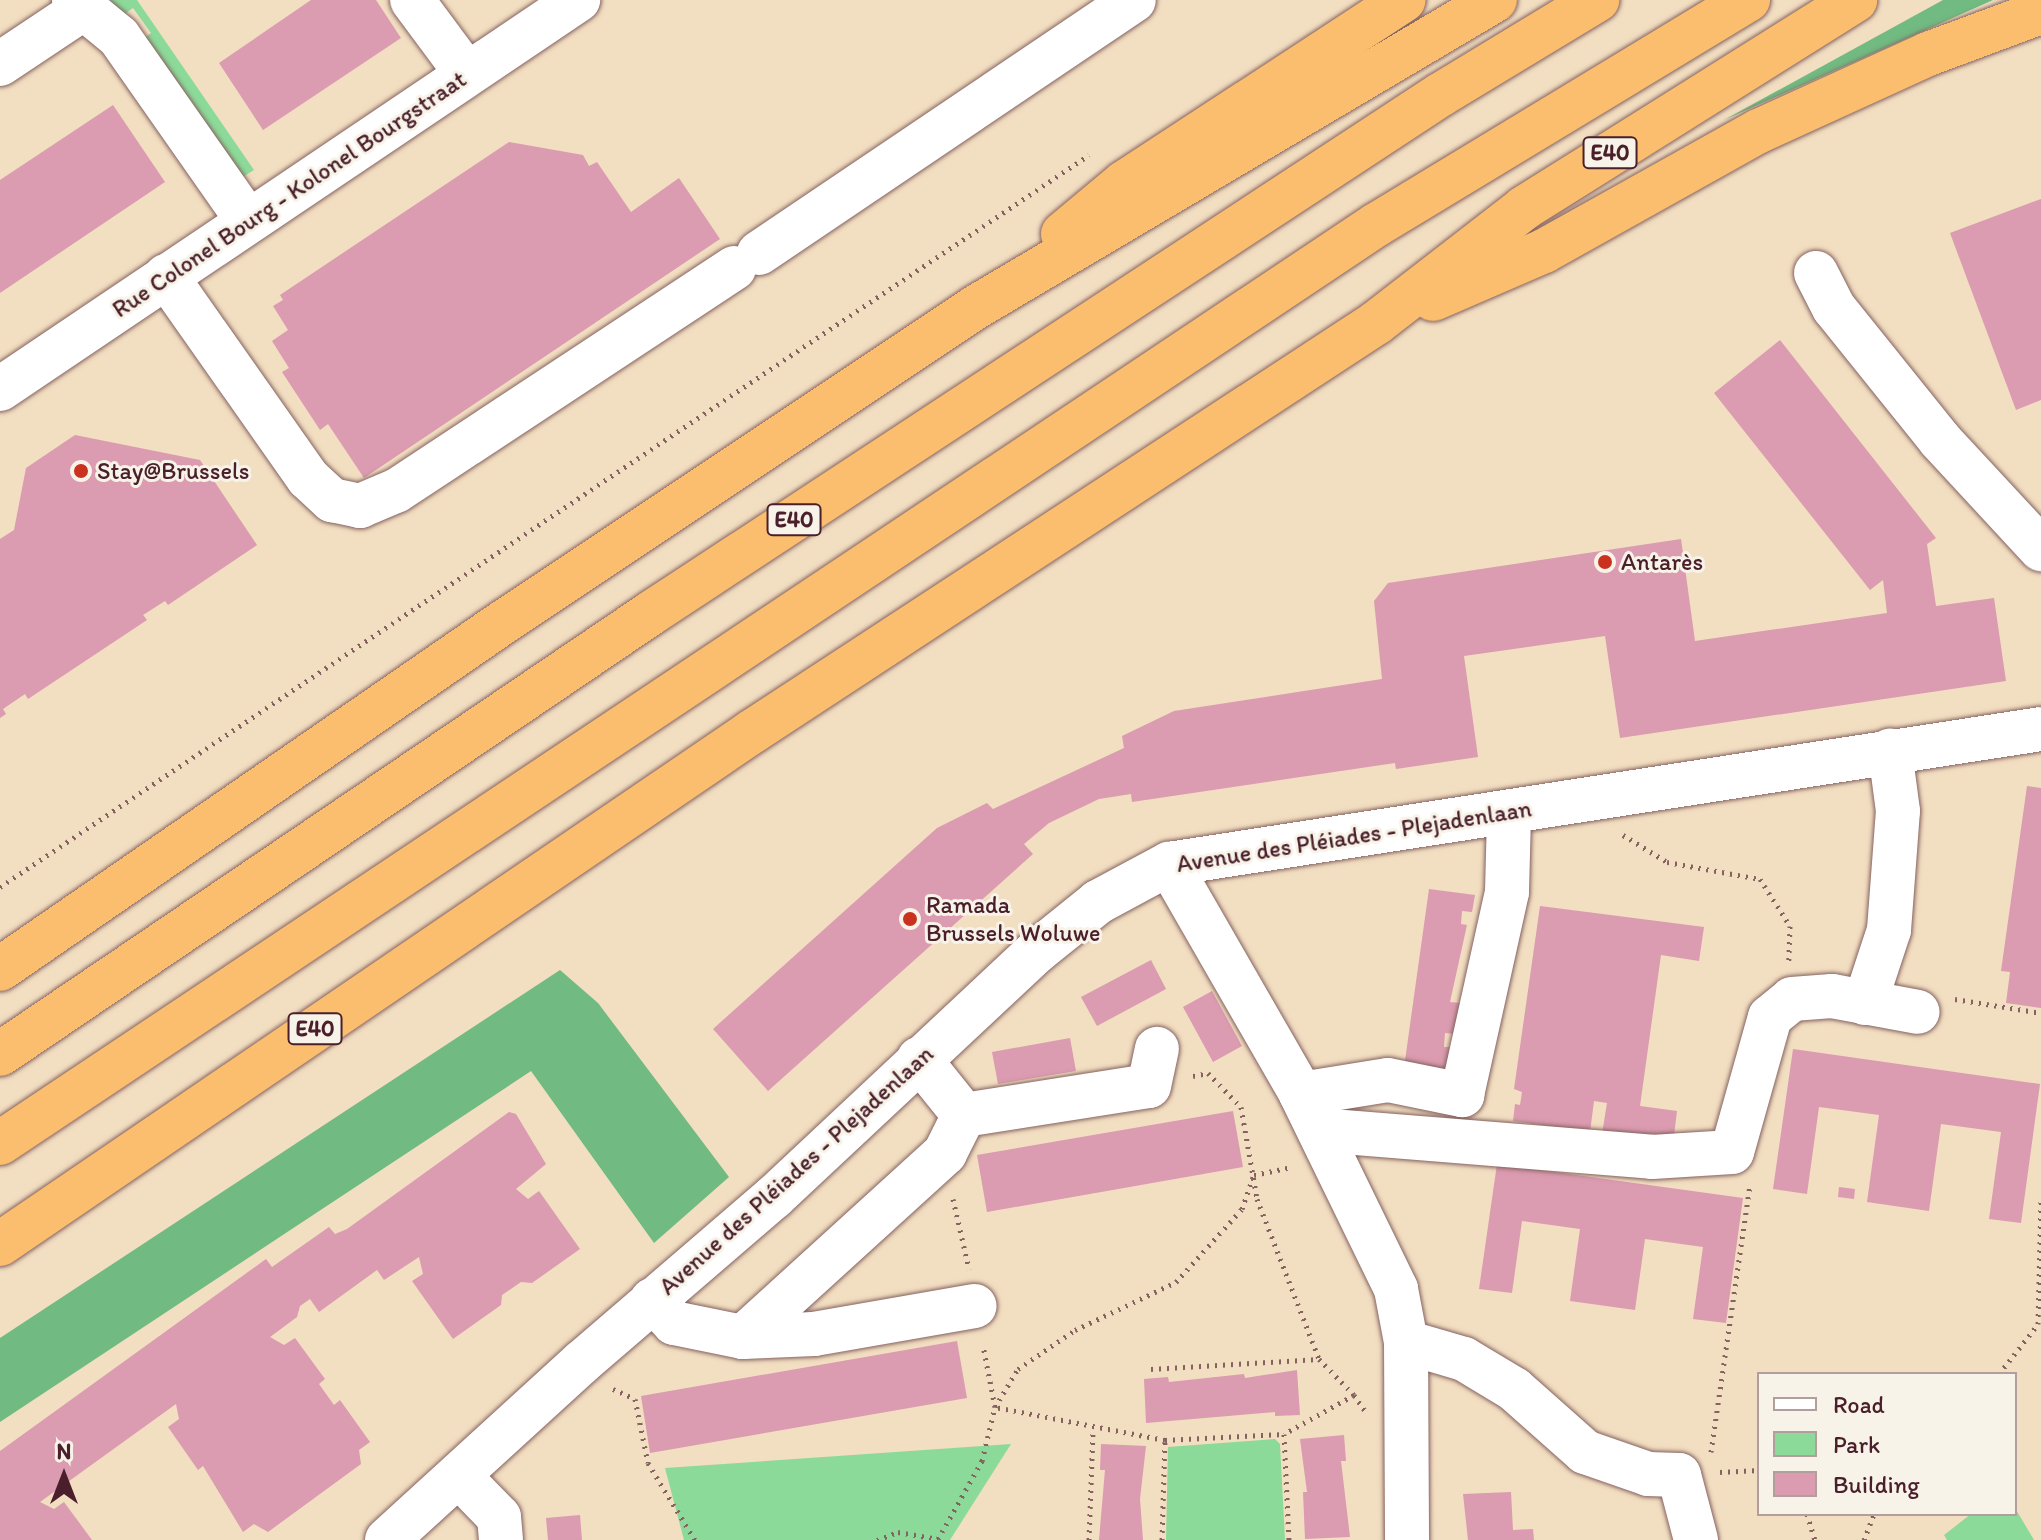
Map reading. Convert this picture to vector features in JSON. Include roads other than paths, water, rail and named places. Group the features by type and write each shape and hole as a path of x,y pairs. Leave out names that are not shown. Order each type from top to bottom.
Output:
{"highway":[{"path":"976,307 1124,183 1404,0"},
{"path":"0,969 502,623 976,307 1495,0"},
{"name":"E40","path":"0,1054 651,613 1440,95 1597,0"},
{"name":"E40","path":"0,1143 1376,225 1748,0"},
{"name":"E40","path":"0,1244 753,731 1376,323 1524,208 1855,0"},
{"path":"1376,323 1544,251 1759,131 1928,54 2041,12"}],"street":[{"path":"412,0 467,74"},
{"name":"Rue Colonel Bourg - Kolonel Bourgstraat","path":"0,389 578,0"},
{"path":"166,276 308,478 332,500 360,506 396,491 1134,0"},
{"path":"0,64 78,5 119,37 234,229"},
{"path":"158,137 234,229"},
{"path":"1816,273 1834,308 1940,440 2041,549"},
{"name":"Avenue des Pléiades - Plejadenlaan","path":"387,1540 652,1300 774,1197 919,1059 1098,902 1169,864 2041,729"},
{"path":"1865,1003 1889,930 1898,811 1890,751"},
{"path":"1308,1130 1388,1080 1462,1095 1507,892 1509,813"},
{"path":"1169,864 1308,1130 1396,1289 1406,1342 1407,1540"},
{"path":"1308,1130 1652,1157 1732,1152 1770,1017 1792,999 1832,996 1918,1012"},
{"path":"919,1059 964,1115"},
{"path":"743,1337 945,1153 964,1115 1153,1068"},
{"path":"652,1300 674,1323 743,1337 814,1334 975,1306"},
{"path":"1406,1342 1464,1359 1514,1389 1585,1452 1648,1474 1679,1475 1696,1540"},
{"path":"459,1476 499,1517 501,1540"}],"place":[{"name":"Stay@Brussels","path":"81,471"},
{"name":"Antarès","path":"1605,562"},
{"name":"Ramada Brussels Woluwe","path":"910,919"}]}
